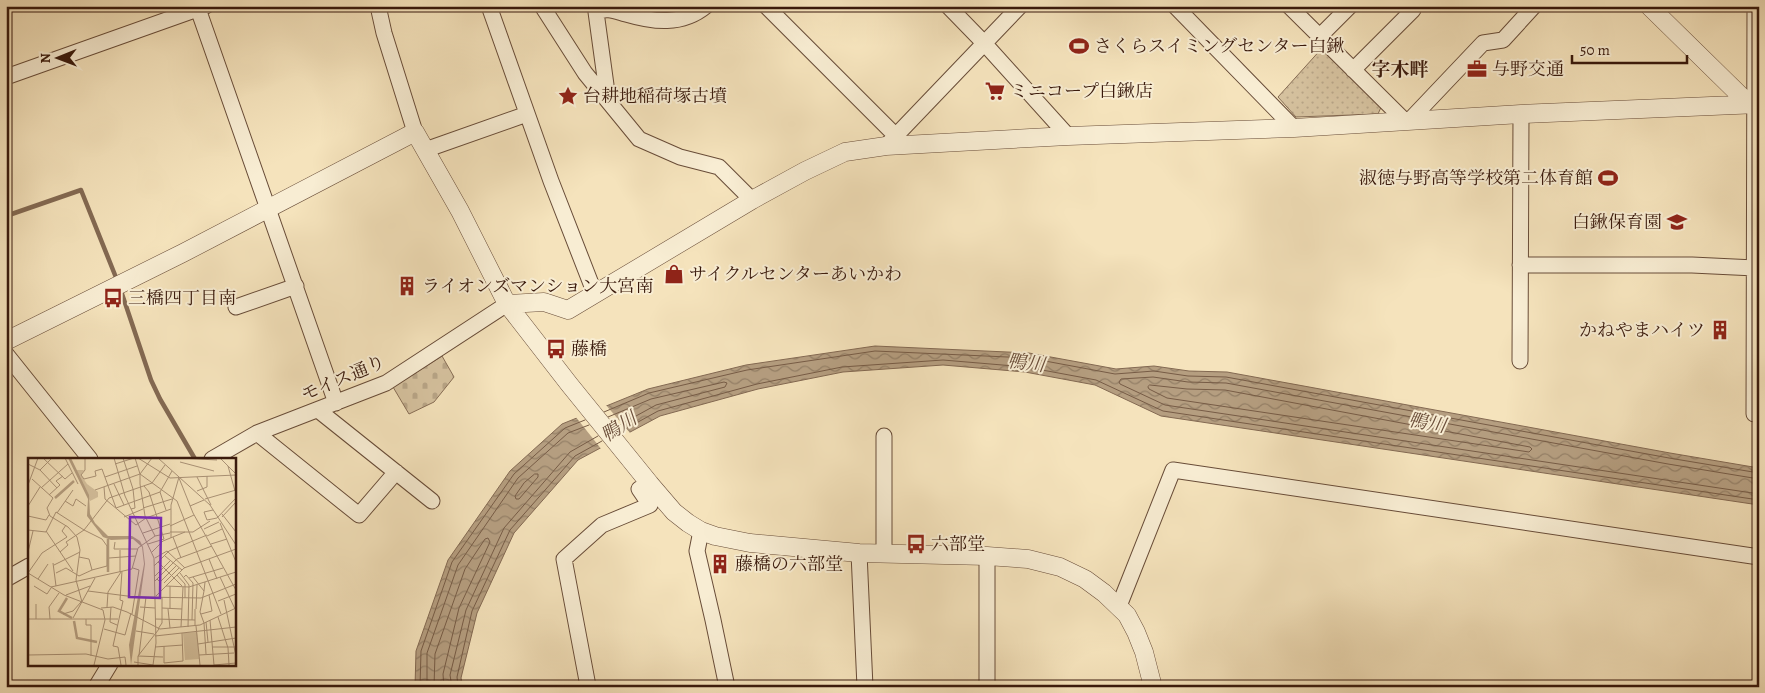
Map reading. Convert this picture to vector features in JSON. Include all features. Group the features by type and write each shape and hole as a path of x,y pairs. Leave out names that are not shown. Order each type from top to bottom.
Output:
{"street":[{"path":"378,6 384,33 415,132 460,211 507,304 641,482 674,512 701,531 750,543 859,553 987,556 1028,559 1060,567 1084,579 1119,606 1126,615 1136,632 1144,652 1153,687"},
{"path":"489,6 551,182 595,294"},
{"path":"542,6 585,73 639,139 680,157 719,167 752,200"},
{"path":"602,95 606,85 596,12 604,8 647,20 666,22 690,15 706,6"},
{"path":"766,6 891,141"},
{"path":"948,6 1068,136"},
{"path":"891,141 1020,6"},
{"path":"1175,6 1294,128"},
{"path":"1289,6 1407,121"},
{"path":"1320,36 1350,6"},
{"path":"1353,70 1413,10 1409,6"},
{"path":"1407,121 1483,43 1503,40 1534,6"},
{"path":"1649,6 1754,104"},
{"path":"1754,414 1756,369 1754,268 1755,6"},
{"path":"6,77 200,7 336,403"},
{"path":"507,304 544,302 568,310 804,171 845,152 891,141 1294,128 1521,114 1754,104"},
{"path":"425,150 527,114"},
{"path":"1520,361 1521,114"},
{"path":"6,341 183,253 415,132"},
{"path":"1520,265 1692,264 1754,268"},
{"path":"236,306 296,286"},
{"name":"モイス通り","path":"214,458 257,433 386,383 507,304"},
{"path":"6,354 89,458"},
{"path":"318,410 432,501"},
{"path":"257,433 358,516 396,472"},
{"path":"884,436 884,554"},
{"path":"1119,606 1173,470 1759,557"},
{"path":"588,686 564,559 602,525 650,505 641,482"},
{"path":"701,531 697,551 726,687"},
{"path":"859,553 865,687"},
{"path":"987,556 988,687"},
{"path":"6,579 28,567"},
{"path":"96,687 109,666"}],"green space":[{"path":"1323,47 1382,105 1378,114 1296,117 1278,97"},
{"path":"442,356 454,377 434,402 409,414 393,387"}],"water":[{"name":"鴨川","path":"875,346 1029,353 1116,369 1154,366 1189,371 1227,372 1759,468 1759,505 1161,416 1095,385 1025,372 943,365 843,372 758,389 660,416 578,460 514,533 477,613 461,678 463,687 415,687 416,651 448,560 510,471 562,424 648,389 746,365"}],"pier":[{"path":"605,404 631,434 602,450 575,416"}],"waterway":[{"path":"6,216 81,190 117,280"},
{"path":"120,288 151,380 194,458"}],"place":[{"name":"さくらスイミングセンター白鍬","path":"1079,46"},
{"name":"与野交通","path":"1477,69"},
{"name":"ミニコープ白鍬店","path":"995,91"},
{"name":"台耕地稲荷塚古墳","path":"568,96"},
{"name":"淑徳与野高等学校第二体育館","path":"1608,178"},
{"name":"白鍬保育園","path":"1677,222"},
{"name":"サイクルセンターあいかわ","path":"674,274"},
{"name":"ライオンズマンション大宮南","path":"407,286"},
{"name":"三橋四丁目南","path":"113,298"},
{"name":"かねやまハイツ","path":"1720,330"},
{"name":"藤橋","path":"556,349"},
{"name":"六部堂","path":"916,544"},
{"name":"藤橋の六部堂","path":"720,564"}],"district":[{"name":"字木畔","path":"1400,70"}]}
